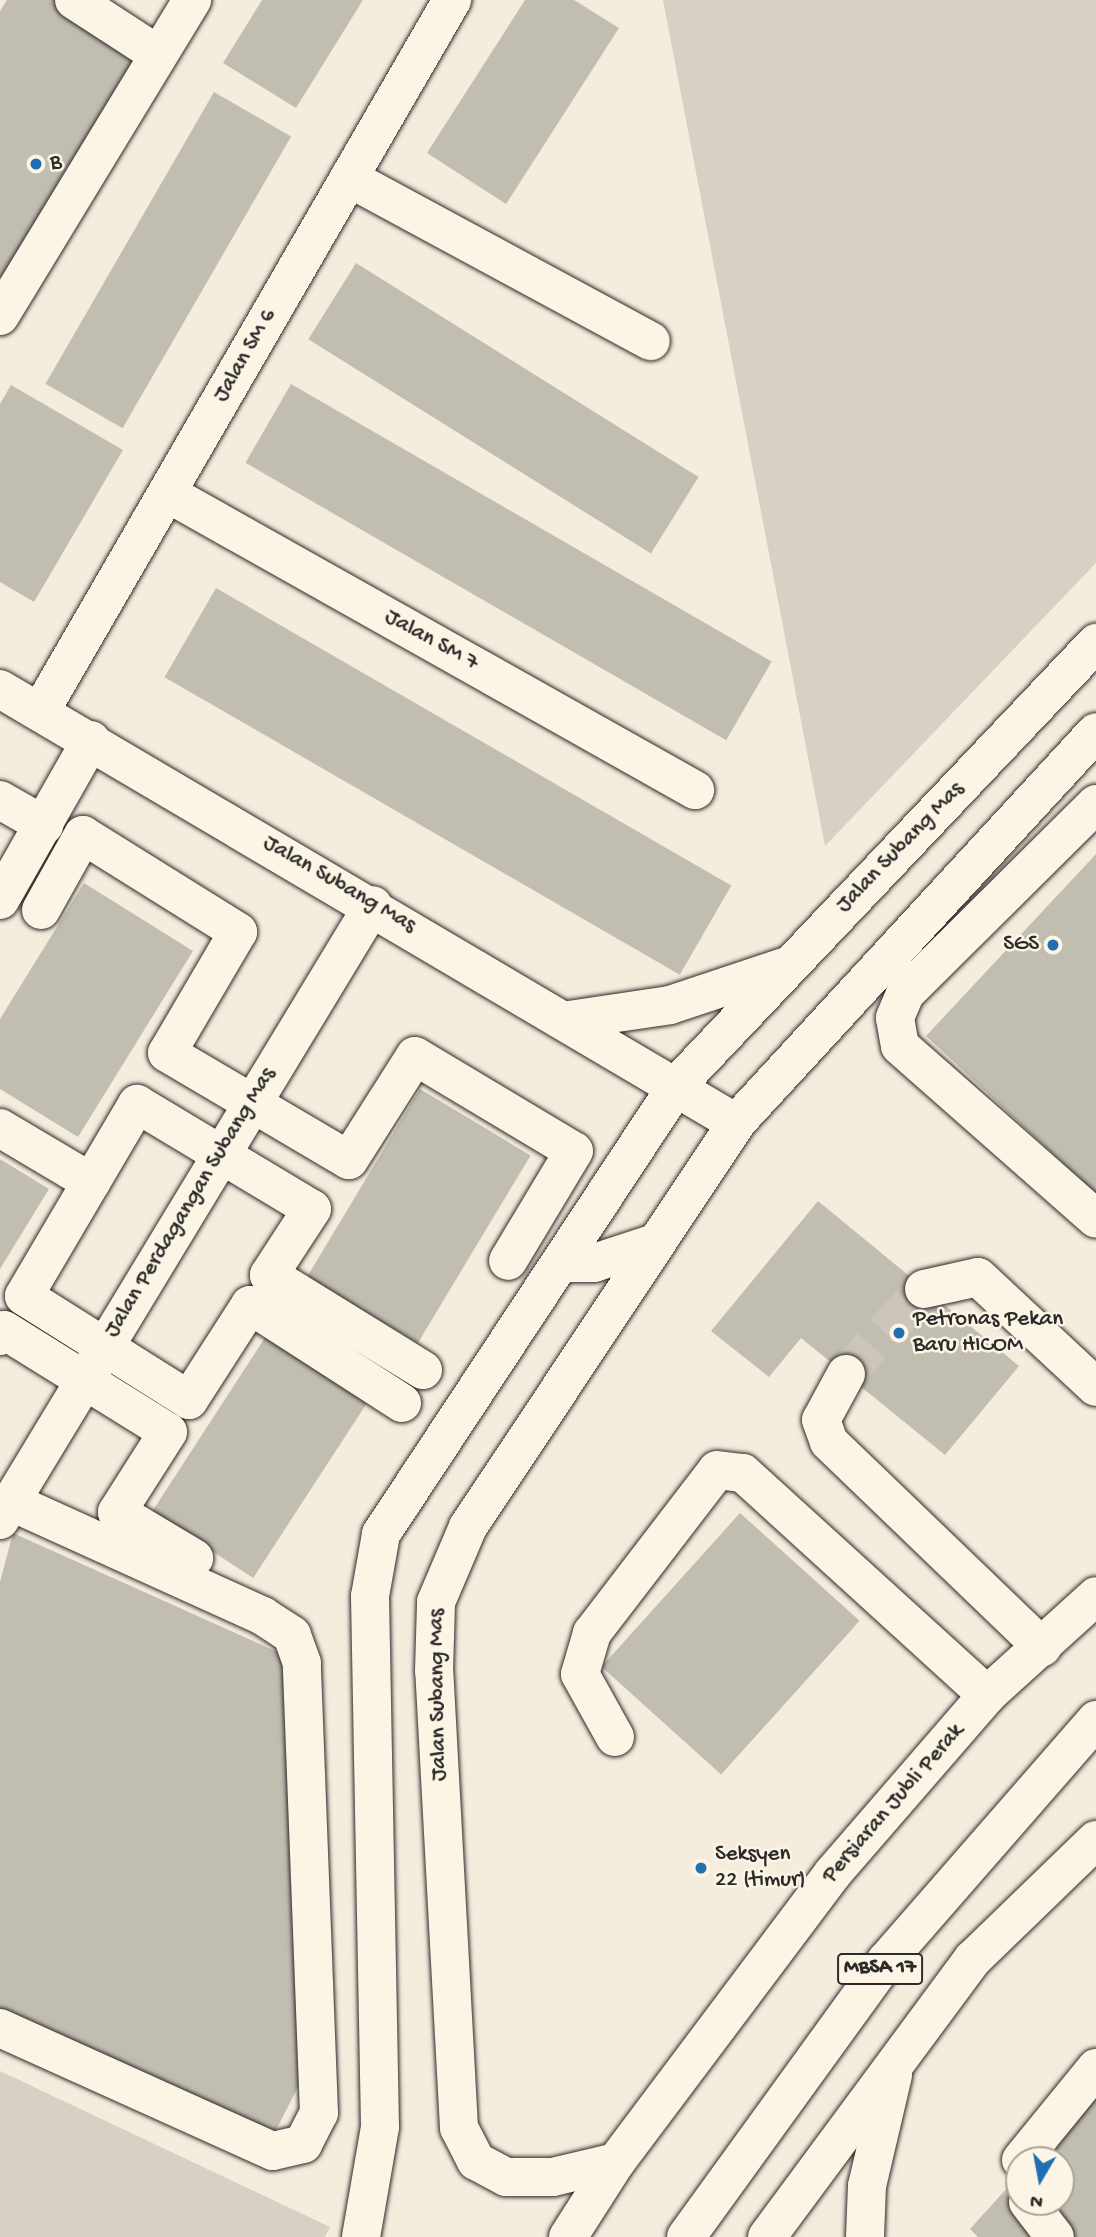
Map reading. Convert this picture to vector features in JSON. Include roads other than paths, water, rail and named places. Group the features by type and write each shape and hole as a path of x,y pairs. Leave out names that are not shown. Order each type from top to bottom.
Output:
{"street":[{"path":"74,0 158,54"},
{"path":"0,316 192,0"},
{"name":"Jalan SM 6","path":"40,712 452,0"},
{"path":"349,178 651,341"},
{"name":"Jalan SM 7","path":"167,493 695,790"},
{"name":"Jalan Subang Mas","path":"361,2237 380,2127 370,1596 381,1534 564,1263 678,1084 1096,643"},
{"name":"Jalan Subang Mas","path":"0,689 678,1084 736,1123"},
{"name":"Jalan Subang Mas","path":"616,2162 553,2176 506,2177 476,2161 458,2129 434,1671 436,1602 468,1527 736,1123 1096,732"},
{"path":"0,900 14,816 91,740"},
{"path":"1096,804 905,994 895,1018 900,1046 1096,1219"},
{"path":"41,910 83,835 238,932 167,1053 349,1160 415,1056 574,1152 508,1261"},
{"name":"Jalan Perdagangan Subang Mas","path":"5,1511 373,905"},
{"path":"569,1020 670,1005 789,965"},
{"path":"402,1403 250,1305 189,1400 24,1296 137,1104 312,1209 269,1275 423,1370"},
{"path":"0,1128 91,1182"},
{"path":"564,1263 594,1263 655,1242"},
{"path":"924,1289 978,1277 1096,1387"},
{"path":"0,1336 4,1330 168,1432 117,1513 194,1558"},
{"path":"846,1374 821,1420 829,1442 1042,1647"},
{"path":"615,1737 580,1674 592,1633 717,1470 743,1473 987,1695"},
{"path":"0,2028 273,2151 303,2144 319,2113 302,1663 292,1635 263,1616 5,1511"},
{"name":"Persiaran Jubli Perak","path":"568,2237 616,2162 833,1873 987,1695 1096,1596"},
{"name":"MBSA 17","path":"687,2237 886,1961 1096,1720"},
{"path":"767,2237 898,2056 973,1959 1096,1840"},
{"path":"865,2237 867,2186 898,2056"},
{"path":"1032,2146 1096,2068"},
{"path":"1039,2216 1055,2237"}],"tunnel":[{"path":"846,1374 924,1289"}],"place":[{"name":"B","path":"36,164"},
{"name":"SGS","path":"1053,945"},
{"name":"Petronas Pekan Baru HICOM","path":"899,1333"},
{"name":"Seksyen 22 (timur)","path":"701,1868"}]}
